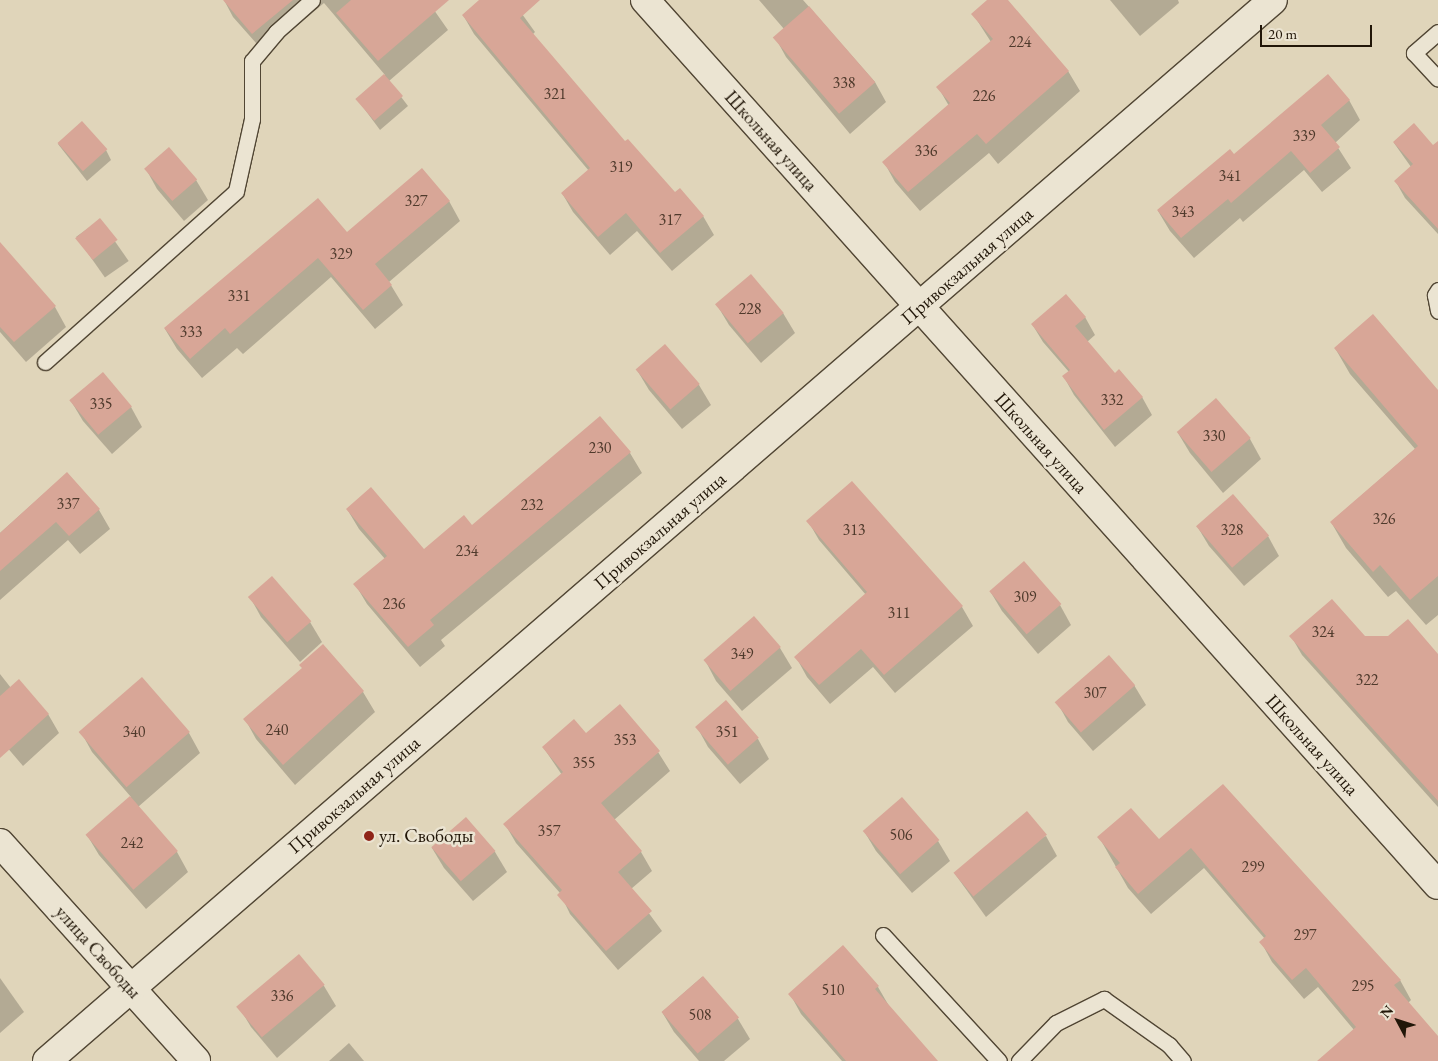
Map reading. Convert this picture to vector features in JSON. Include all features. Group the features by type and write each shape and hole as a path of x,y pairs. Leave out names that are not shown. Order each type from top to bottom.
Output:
{"street":[{"name":"Школьная улица","path":"645,0 1438,886"},
{"name":"Привокзальная улица","path":"48,1061 920,308 1273,0"},
{"name":"улица Свободы","path":"0,844 196,1061"}],"lane":[{"path":"45,362 236,191 252,119 252,60 276,32 312,0"},
{"path":"1438,32 1414,53 1438,79"},
{"path":"1438,290 1435,295 1438,311"},
{"path":"883,934 999,1061"},
{"path":"1019,1061 1056,1023 1104,999 1169,1045 1183,1061"}],"building":[{"path":"223,0 293,0 252,34"},
{"path":"351,0 449,0 378,61 336,13"},
{"path":"479,0 540,0 520,18 625,141 628,139 675,192 680,188 704,216 660,253 626,213 598,237 561,193 590,168 462,15"},
{"path":"987,0 1008,0 1069,71 986,144 977,134 908,192 882,162 950,103 936,87 993,39 971,14"},
{"path":"809,6 875,82 839,114 773,37"},
{"path":"384,74 403,96 374,121 355,99"},
{"path":"1328,74 1350,100 1321,125 1340,147 1310,173 1291,151 1231,203 1228,199 1181,238 1157,210 1230,149 1234,154"},
{"path":"82,121 107,149 83,171 57,143"},
{"path":"1414,123 1433,145 1438,141 1438,229 1394,181 1413,164 1393,142"},
{"path":"169,147 197,179 172,201 144,169"},
{"path":"422,168 450,201 375,264 392,285 363,310 318,258 230,334 225,328 190,359 164,328 318,198 347,232"},
{"path":"100,218 118,240 93,260 75,238"},
{"path":"0,242 56,306 14,342 0,327"},
{"path":"751,274 784,313 748,343 715,304"},
{"path":"1066,294 1086,317 1075,326 1115,373 1119,369 1143,397 1104,430 1062,376 1070,370 1031,324"},
{"path":"1373,314 1438,390 1438,576 1410,600 1380,565 1373,572 1330,522 1418,446 1334,348"},
{"path":"665,344 700,384 670,410 636,370"},
{"path":"103,372 132,406 98,435 69,400"},
{"path":"1216,398 1251,438 1212,472 1177,432"},
{"path":"600,416 631,452 430,620 434,625 408,647 353,584 387,556 346,509 371,487 424,549 464,515 472,525"},
{"path":"67,472 100,509 69,536 56,522 0,571 0,533"},
{"path":"852,481 963,606 884,675 861,649 819,685 794,657 867,592 806,521"},
{"path":"1233,494 1269,536 1232,568 1196,526"},
{"path":"1024,561 1061,604 1027,634 989,591"},
{"path":"272,576 311,621 287,642 248,597"},
{"path":"1332,599 1365,636 1388,636 1408,619 1438,654 1438,801 1289,636"},
{"path":"754,616 781,647 730,691 703,660"},
{"path":"323,644 364,691 283,765 243,719 302,668 299,665"},
{"path":"1109,655 1135,685 1081,732 1055,702"},
{"path":"142,677 190,732 126,787 79,732"},
{"path":"19,679 49,714 0,758 0,696"},
{"path":"726,700 759,738 728,765 695,727"},
{"path":"620,704 660,751 601,803 642,851 618,872 652,911 606,951 557,895 562,890 503,824 563,772 542,747 574,719 586,733"},
{"path":"1223,784 1401,980 1394,985 1438,1036 1438,1061 1317,1061 1356,1027 1306,968 1292,980 1259,942 1266,936 1191,848 1138,894 1115,867 1120,863 1097,837 1131,808 1159,839"},
{"path":"130,796 178,851 133,890 85,835"},
{"path":"902,797 939,840 900,874 863,831"},
{"path":"1027,811 1047,835 973,896 953,873"},
{"path":"466,817 496,851 461,881 431,847"},
{"path":"843,945 879,986 875,989 938,1061 846,1061 788,994"},
{"path":"299,954 325,985 262,1037 236,1007"},
{"path":"703,976 739,1018 698,1054 661,1012"}],"place":[{"name":"ул. Свободы","path":"369,836"}]}
